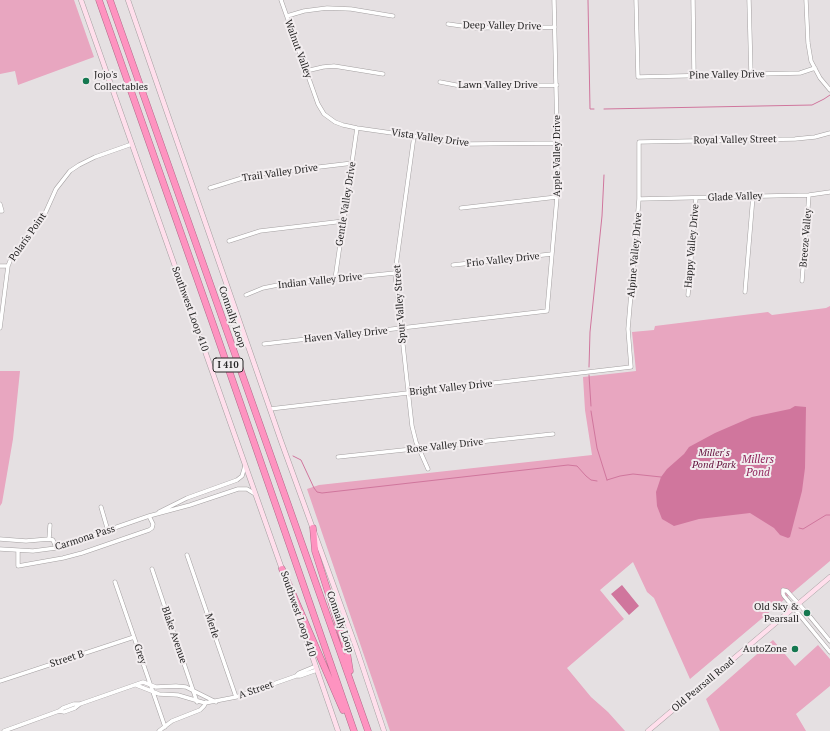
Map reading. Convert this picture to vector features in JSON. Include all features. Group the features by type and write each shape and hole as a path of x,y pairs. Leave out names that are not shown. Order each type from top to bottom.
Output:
{"highway":[{"name":"Connally Loop","path":"100,0 354,731"},
{"name":"Connally Loop","path":"110,0 368,731"},
{"path":"313,528 315,551 347,652 352,688"},
{"path":"282,569 345,716 354,731"}],"main road":[{"name":"Southwest Loop 410","path":"81,0 256,494 338,731"},
{"path":"128,0 270,409 357,650 384,731"},
{"name":"Old Pearsall Road","path":"648,731 830,577"}],"street":[{"name":"Walnut Valley","path":"281,0 316,98"},
{"name":"Apple Valley Drive","path":"547,311 557,197 558,143 554,0"},
{"name":"Pine Valley Drive","path":"636,0 638,77 800,73 815,68"},
{"path":"693,0 694,75"},
{"path":"750,0 751,74"},
{"path":"806,0 808,43 811,61 830,90"},
{"path":"286,16 304,11 327,8 351,9 393,16"},
{"name":"Deep Valley Drive","path":"448,24 476,28 555,27"},
{"path":"306,71 334,66 383,74"},
{"name":"Lawn Valley Drive","path":"440,82 461,86 557,85"},
{"name":"Vista Valley Drive","path":"316,98 321,110 330,119 343,126 469,144 558,143"},
{"name":"Gentle Valley Drive","path":"335,279 357,128"},
{"name":"Royal Valley Street","path":"639,142 795,139 815,137 830,133"},
{"name":"Spur Valley Street","path":"414,136 395,273 412,426 419,449 428,470"},
{"name":"Alpine Valley Drive","path":"631,367 628,329 640,199 639,142"},
{"name":"Polaris Point","path":"0,328 8,266 15,252 44,218 56,189 70,171 86,160 132,144"},
{"name":"Trail Valley Drive","path":"210,188 252,175 353,163"},
{"name":"Glade Valley","path":"640,199 809,195 830,192"},
{"name":"Breeze Valley","path":"802,281 809,195"},
{"path":"745,292 753,196"},
{"path":"461,208 557,197"},
{"name":"Happy Valley Drive","path":"688,294 696,198"},
{"path":"0,204 1,210"},
{"path":"229,241 260,231 344,221"},
{"name":"Frio Valley Drive","path":"453,265 552,254"},
{"path":"0,266 8,266"},
{"name":"Indian Valley Drive","path":"246,294 278,285 395,273"},
{"name":"Haven Valley Drive","path":"264,344 547,311"},
{"name":"Bright Valley Drive","path":"270,409 631,367"},
{"name":"Rose Valley Drive","path":"338,458 553,434"},
{"name":"Carmona Pass","path":"149,516 186,498 240,478 245,465"},
{"name":"Carmona Pass","path":"0,549 33,551 56,548 149,516 190,505 238,489 247,489 256,494"},
{"path":"207,491 210,498"},
{"path":"101,507 108,531"},
{"path":"18,551 18,566 82,553 149,530 154,524 149,516"},
{"path":"49,539 50,525"},
{"path":"0,539 26,541 49,539 53,540 56,548"},
{"name":"Merle","path":"187,555 236,697"},
{"name":"Blake Avenue","path":"152,569 197,702"},
{"name":"Grey","path":"115,582 165,727"},
{"path":"830,640 787,591 783,590 783,594 830,652"},
{"name":"Street B","path":"0,682 134,637"},
{"name":"A Street","path":"136,684 163,695 178,695 205,704 236,697 296,676 299,673 317,668"},
{"path":"4,731 59,711 64,712 75,708 80,704 143,682 156,687 182,686 216,702"},
{"path":"159,731 172,720 200,710 208,698"}],"green space":[{"path":"0,0 74,0 94,57 18,85 15,71 0,74"},
{"name":"Miller's Pond Park","path":"830,306 830,561 690,679 654,598 647,592 633,562 600,590 624,619 567,668 591,697 608,712 625,731 390,731 307,489 319,485 592,455 585,410 583,377 636,371 632,332 654,330 655,326 768,312 772,315 826,308"},
{"path":"0,371 20,371 13,439 2,503 0,506"},
{"path":"773,640 795,666 818,645 830,659 830,686 796,714 806,731 720,731 706,699"}],"water":[{"name":"Millers Pond","path":"795,406 806,407 805,468 802,491 790,537 788,538 780,535 774,528 750,513 699,519 674,526 662,519 657,506 656,492 661,477 689,447 715,433 752,417 790,409"},
{"path":"622,585 639,606 629,615 611,594"}],"waterway":[{"path":"588,0 590,109 594,109"},
{"path":"604,109 812,105 830,95"},
{"path":"589,367 590,332 602,216 604,175"},
{"path":"589,375 591,406"},
{"path":"591,411 597,448 607,480"},
{"path":"293,456 301,460 314,488 317,492 322,493 568,465 577,466 591,480 597,481"},
{"path":"607,480 633,474 661,477"},
{"path":"799,528 803,529 826,515 830,515"}],"place":[{"name":"Jojo's Collectables","path":"86,81"},
{"name":"Old Sky & Pearsall","path":"807,613"},
{"name":"AutoZone","path":"795,649"}]}
